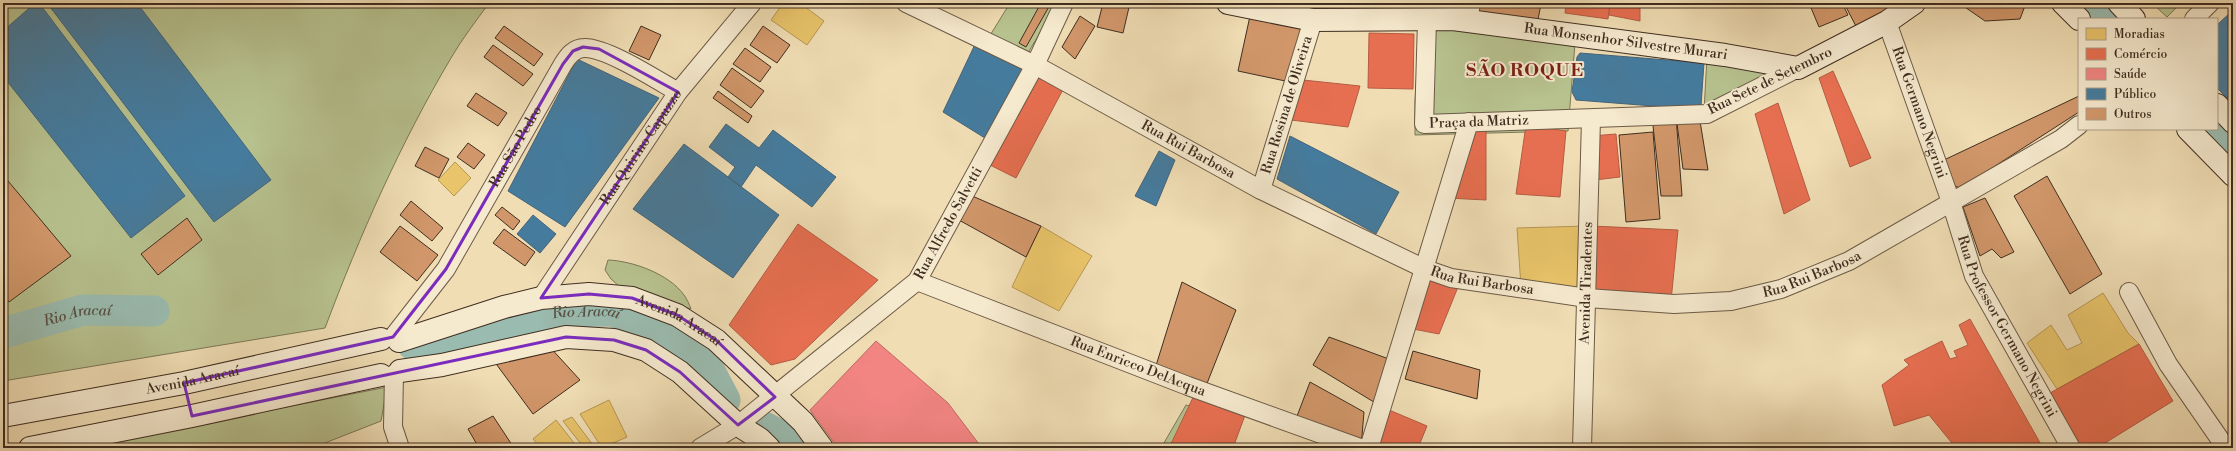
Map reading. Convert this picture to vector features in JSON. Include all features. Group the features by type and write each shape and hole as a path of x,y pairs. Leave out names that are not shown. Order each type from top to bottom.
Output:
{"main road":[{"name":"Rua Monsenhor Silvestre Murari","path":"1228,3 1313,20 1427,20 1462,12 1798,68"},
{"name":"Rua Sete de Setembro","path":"1798,68 1887,22 1914,3"},
{"path":"2063,3 2078,18"},
{"path":"2119,3 2133,18"},
{"path":"2218,106 2233,122"},
{"path":"2189,130 2233,175"},
{"name":"Avenida Aracaí","path":"3,416 184,383 391,339 541,298 589,294 632,298 677,315 716,340 772,399 803,422 822,448"},
{"path":"30,448 442,365 566,337 614,340 646,350 680,372 769,448"},
{"path":"391,339 404,346 407,359 392,374 375,372 368,360 371,348 391,339"},
{"path":"184,383 192,416"}],"street":[{"name":"Rua Quirino Capuzzo","path":"541,298 678,92 752,3"},
{"name":"Rua Rui Barbosa","path":"906,3 1035,65 1261,190 1426,269 1452,278 1587,298 1674,304 1731,301 1781,289 1849,261 2061,139 2078,126"},
{"name":"Rua Alfredo Salvetti","path":"700,448 740,424 917,281 1035,65 1064,3"},
{"path":"2195,18 2210,3"},
{"name":"Rua Rosina de Oliveira","path":"1261,190 1313,20"},
{"name":"Praça da Matriz","path":"1427,20 1424,124 1591,118"},
{"name":"Rua Germano Negrini","path":"1887,22 1951,202"},
{"name":"Rua São Pedro","path":"391,339 446,269 563,64 573,51 583,48 599,49 678,92"},
{"name":"Rua Sete de Setembro","path":"1591,118 1707,114 1798,68"},
{"name":"Avenida Tiradentes","path":"1582,448 1591,118"},
{"path":"1369,448 1426,269 1469,122"},
{"name":"Rua Professor Germano Negrini","path":"1951,202 1974,276 2071,448"},
{"name":"Rua Enricco DelAcqua","path":"917,281 1188,386 1360,448"},
{"path":"2128,292 2168,364 2226,448"},
{"path":"392,374 393,427 400,448"}],"highlighted area":[{"path":"583,47 599,49 678,92 541,298 589,294 632,298 677,315 716,340 775,397 738,425 680,372 646,350 614,340 566,337 192,416 184,383 393,337 446,269 563,64 573,51"}],"green space":[{"path":"3,3 489,3 455,51 415,123 367,224 325,328 3,381"},
{"path":"1010,3 1058,3 1026,56 989,37"},
{"path":"2152,3 2181,3 2167,17"},
{"path":"1420,25 1575,43 1568,131 1415,135 1415,101"},
{"path":"1707,57 1786,69 1704,111"},
{"path":"608,260 639,266 660,275 677,288 685,297 691,309 645,293 620,287 611,279 605,270"},
{"path":"387,387 381,421 312,448 80,448"},
{"path":"1186,405 1194,407 1178,448 1161,448"}],"building: Moradias":[{"path":"783,3 800,3 824,21 807,45 771,20"},
{"path":"455,162 471,178 454,196 438,180"},
{"path":"1041,226 1092,256 1059,311 1012,287"},
{"path":"1587,226 1586,296 1521,287 1517,228"},
{"path":"2103,293 2128,333 2139,344 2057,389 2027,343 2051,325 2067,350 2082,343 2068,315"},
{"path":"609,400 627,437 602,448 580,414"},
{"path":"572,417 593,445 588,448 584,448 563,421"},
{"path":"556,420 578,448 541,448 533,439"}],"building: Comércio":[{"path":"1566,3 1610,3 1608,19 1565,13"},
{"path":"1610,3 1640,3 1640,21 1609,15"},
{"path":"1369,33 1414,34 1413,89 1368,88"},
{"path":"1035,65 1067,82 1016,178 982,161"},
{"path":"1833,71 1871,158 1850,167 1819,78"},
{"path":"1303,80 1360,86 1348,127 1291,120"},
{"path":"1778,103 1810,200 1784,214 1755,114"},
{"path":"1470,124 1486,124 1486,200 1447,198"},
{"path":"1526,125 1566,131 1560,197 1516,194"},
{"path":"1616,134 1620,177 1595,180 1591,136"},
{"path":"798,224 878,280 795,359 771,365 729,325"},
{"path":"1592,226 1678,230 1671,301 1589,295"},
{"path":"1426,271 1460,282 1439,334 1408,328"},
{"path":"1970,319 2043,448 1956,448 1929,415 1894,426 1882,385 1909,365 1904,360 1942,341 1950,359 1957,357 1954,351 1968,345 1959,325"},
{"path":"2139,344 2173,401 2097,448 2080,448 2050,393"},
{"path":"1197,389 1248,407 1233,448 1175,448 1170,446"},
{"path":"1382,407 1427,426 1418,448 1369,448"}],"building: Saúde":[{"path":"876,341 948,403 982,448 838,448 810,410"}],"building: Público":[{"path":"35,3 39,3 185,196 131,238 3,76 3,31"},
{"path":"47,3 137,3 271,180 214,222"},
{"path":"994,3 1006,3 1002,8"},
{"path":"2233,10 2233,104 2218,89 2218,24"},
{"path":"978,38 1035,65 993,143 943,112"},
{"path":"1580,53 1704,63 1701,106 1679,108 1576,100 1572,92 1577,57"},
{"path":"577,59 659,98 565,227 508,191"},
{"path":"726,124 759,148 773,130 836,177 812,207 756,165 741,187 728,177 735,167 709,147"},
{"path":"1290,136 1399,192 1376,234 1277,179"},
{"path":"684,144 779,215 733,278 633,209"},
{"path":"1159,151 1175,160 1156,206 1135,196"},
{"path":"533,215 556,234 540,253 517,234"}],"building: Outros":[{"path":"1041,3 1051,3 1026,47 1019,43"},
{"path":"1103,3 1130,3 1123,33 1097,27"},
{"path":"1471,3 1541,4 1536,30 1468,22"},
{"path":"1809,3 1842,3 1848,15 1819,27"},
{"path":"1844,3 1899,3 1861,36"},
{"path":"1959,3 2026,3 2020,19 1985,21"},
{"path":"1080,16 1095,26 1075,59 1062,47"},
{"path":"1250,16 1302,27 1290,82 1238,71"},
{"path":"504,26 543,54 534,66 495,38"},
{"path":"641,26 661,35 649,60 629,51"},
{"path":"763,26 790,45 777,63 750,45"},
{"path":"493,45 533,74 523,86 484,57"},
{"path":"745,48 771,67 760,82 733,64"},
{"path":"732,68 764,91 751,108 720,85"},
{"path":"718,91 752,116 748,123 713,98"},
{"path":"476,93 507,113 498,126 467,106"},
{"path":"2078,96 2078,113 1961,188 1954,186 1944,160"},
{"path":"1699,115 1708,170 1683,169 1676,116"},
{"path":"1676,116 1682,196 1661,196 1652,117"},
{"path":"1653,132 1660,219 1626,222 1619,135"},
{"path":"468,143 485,155 474,169 457,157"},
{"path":"425,147 449,159 439,178 415,166"},
{"path":"3,175 71,256 9,302 3,295"},
{"path":"2047,176 2102,274 2070,294 2014,196"},
{"path":"970,195 1041,226 1026,257 957,219"},
{"path":"1985,198 2014,252 2001,258 1992,249 1980,256 1963,207"},
{"path":"411,201 443,228 432,241 400,215"},
{"path":"502,207 520,221 513,230 495,215"},
{"path":"187,218 202,240 158,275 141,254"},
{"path":"400,226 438,255 417,281 380,252"},
{"path":"504,229 535,252 525,266 493,243"},
{"path":"1182,282 1236,310 1204,391 1154,372"},
{"path":"1329,337 1397,362 1382,407 1313,365"},
{"path":"548,345 580,380 533,414 491,357"},
{"path":"1413,351 1480,370 1477,399 1405,379"},
{"path":"1310,382 1364,412 1361,448 1294,424"},
{"path":"493,416 514,448 479,448 468,429"}],"waterway":[{"path":"2092,3 2106,18"},
{"path":"2216,130 2233,148"},
{"name":"Rio Aracaí","path":"3,333 83,310 154,311"},
{"name":"Rio Aracaí","path":"413,345 559,312 611,311 659,328 703,358 725,400"},
{"name":"Rio Aracaí","path":"753,421 793,442 797,448"}],"district":[{"name":"SÃO ROQUE","path":"1525,70"}]}
